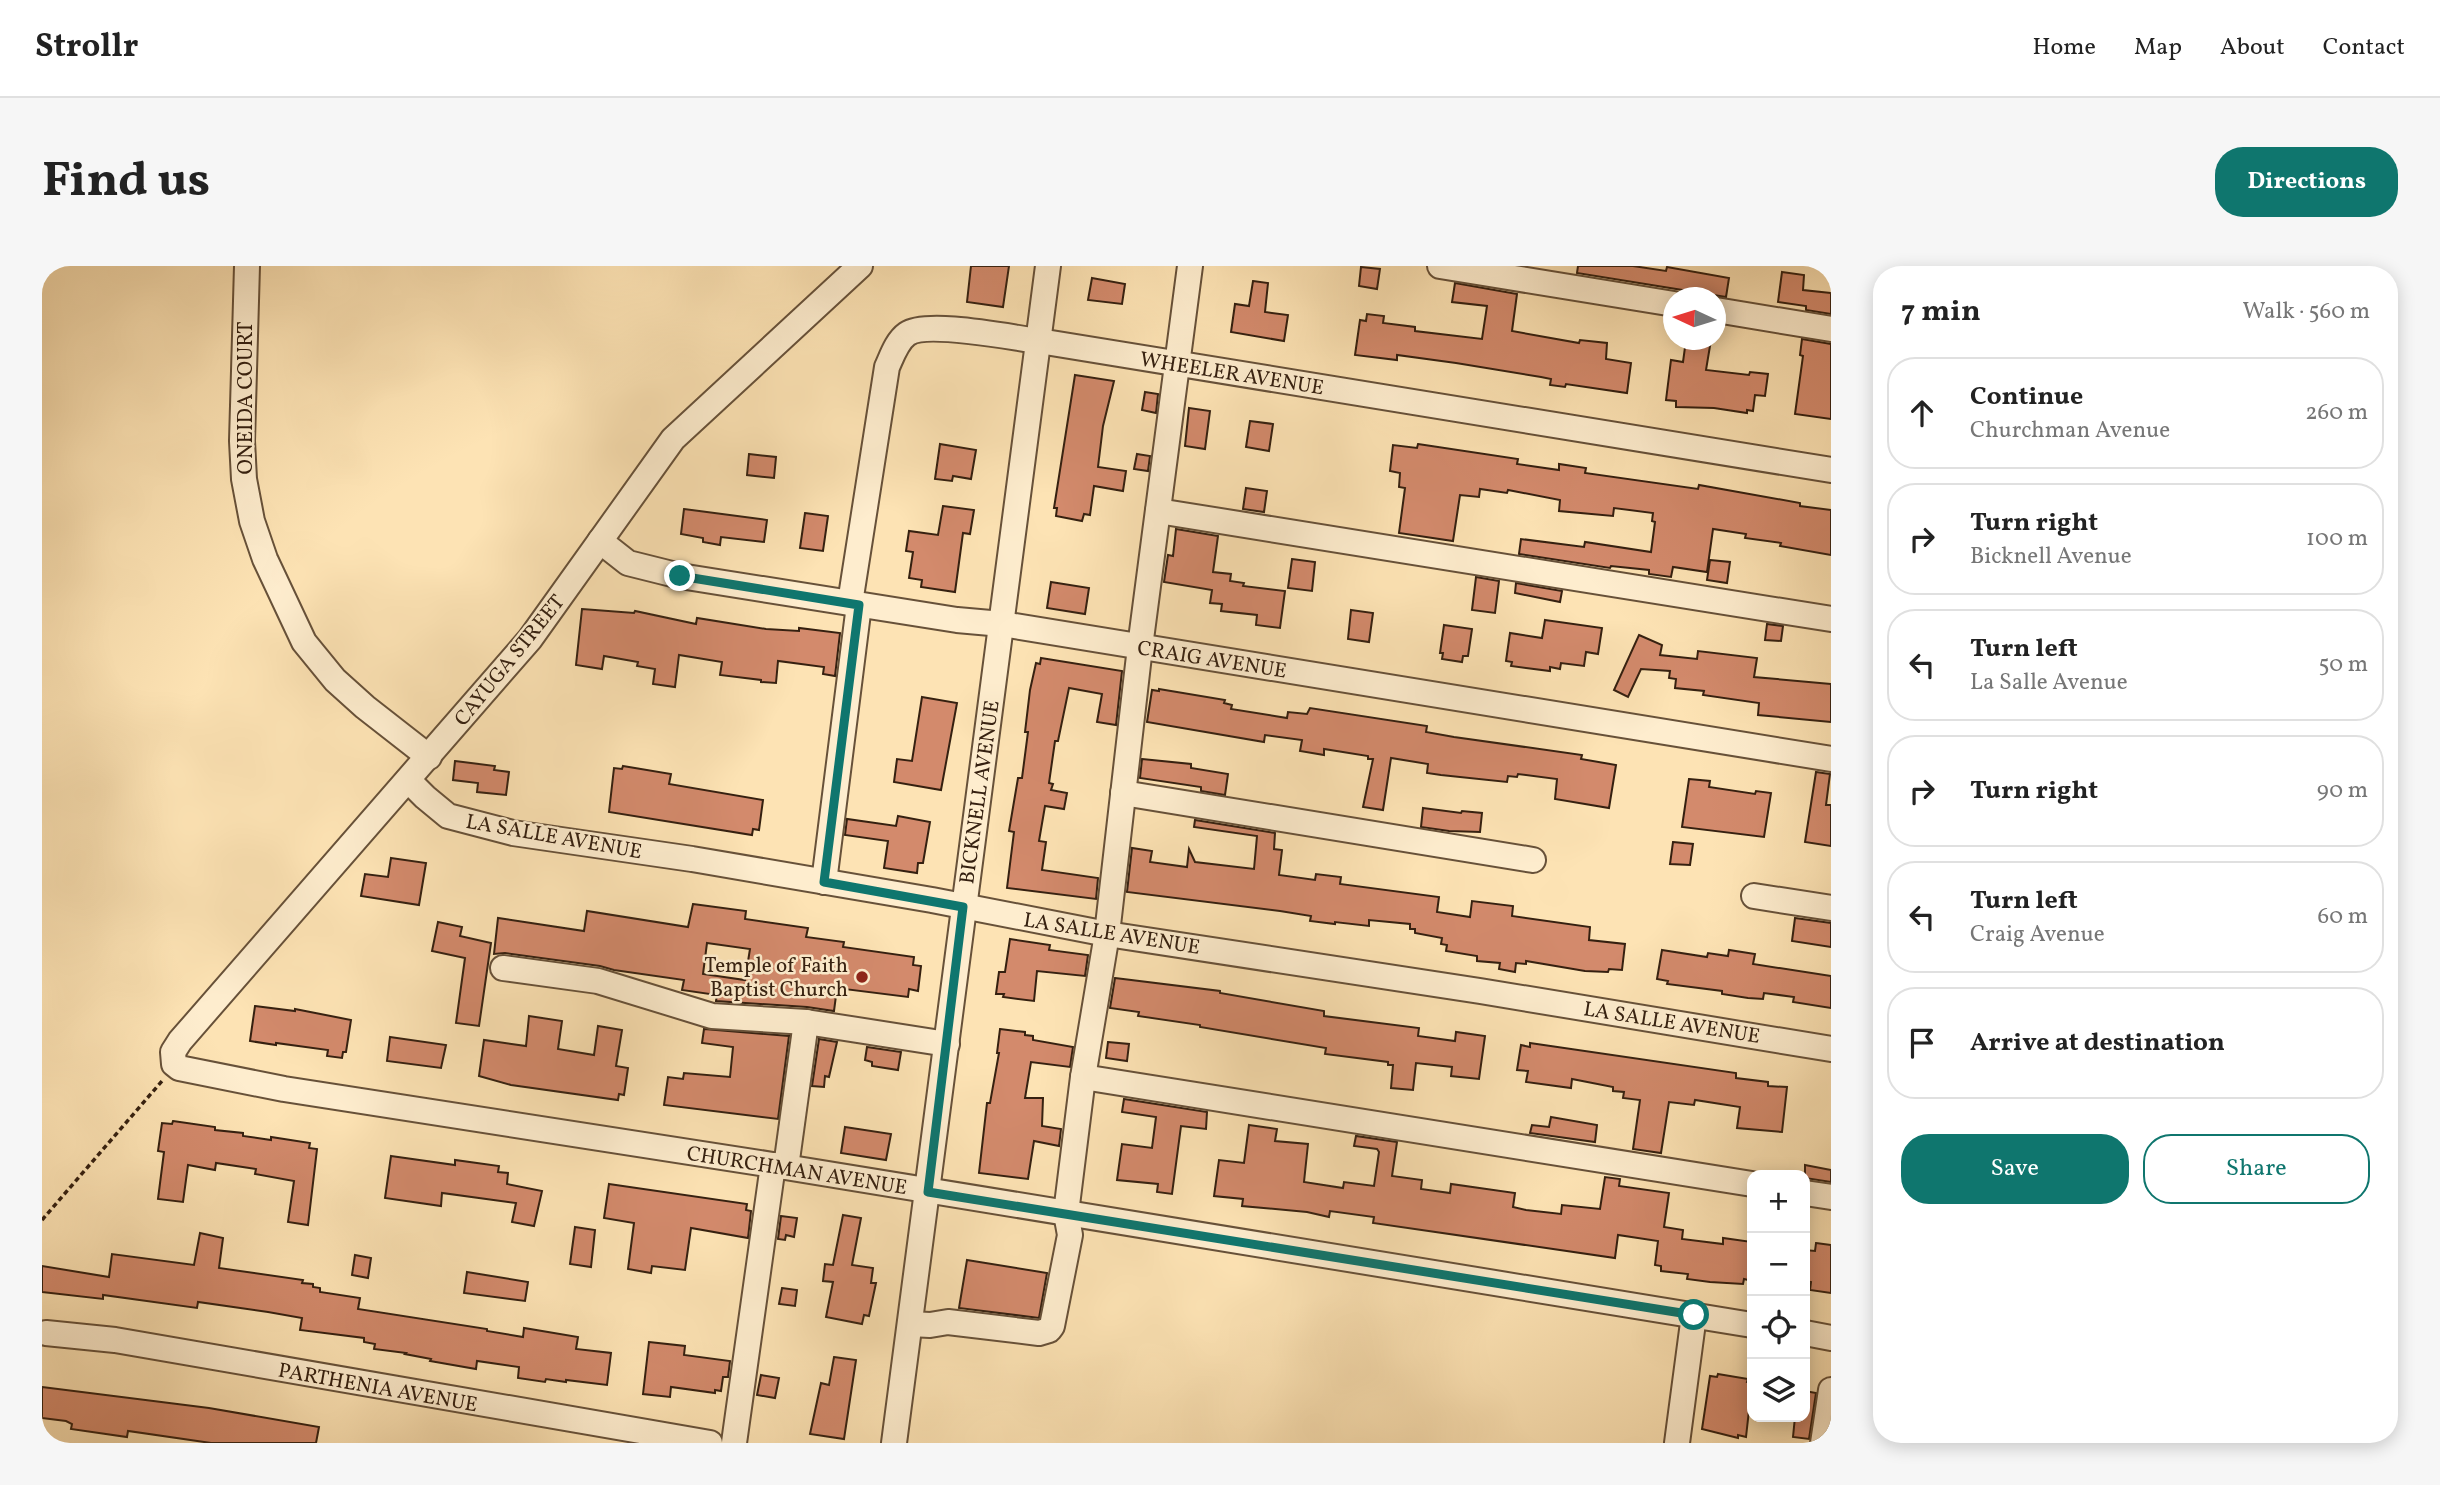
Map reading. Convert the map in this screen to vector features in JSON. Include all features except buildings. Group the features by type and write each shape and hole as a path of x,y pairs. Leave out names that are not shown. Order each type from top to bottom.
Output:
{"street":[{"name":"ONEIDA COURT","path":"247,266 241,406 244,480 252,521 265,559 304,642 335,680 429,757"},
{"name":"CAYUGA STREET","path":"175,1065 173,1052 180,1041 530,639 673,439 860,266"},
{"name":"BICKNELL AVENUE","path":"894,1443 1048,266"},
{"path":"910,1324 948,1322 1038,1333 1049,1330 1052,1326 1070,1235 1066,1213 1083,1077 1107,934 1140,647 1190,266"},
{"path":"1440,266 1663,302"},
{"path":"1726,312 1831,329"},
{"name":"WHEELER AVENUE","path":"824,882 854,604 887,367 906,334 916,330 953,329 1039,341 1831,470"},
{"path":"1158,511 1831,619"},
{"name":"CRAIG AVENUE","path":"600,541 628,563 680,576 957,620 1002,624 1831,759"},
{"name":"LA SALLE AVENUE","path":"408,780 448,816 513,833 824,882 1107,934 1480,991 1831,1049"},
{"path":"1123,793 1533,860"},
{"path":"1754,896 1831,908"},
{"path":"503,968 598,981 712,1016 806,1022 947,1044"},
{"path":"734,1443 779,1166 806,1022"},
{"name":"CHURCHMAN AVENUE","path":"175,1065 284,1089 779,1166 1747,1324"},
{"path":"1083,1077 1747,1183"},
{"path":"1810,1194 1831,1197"},
{"path":"1677,1443 1694,1315"},
{"name":"PARTHENIA AVENUE","path":"46,1333 115,1340 612,1435 710,1443"},
{"path":"1810,1334 1831,1338"},
{"path":"1823,1443 1831,1390"}],"path":[{"path":"42,1220 175,1065"}],"place":[{"name":"Temple of Faith Baptist Church","path":"862,977"}],"route":[{"path":"680,576 859,605 824,882 963,907 928,1192 1694,1315"}]}
